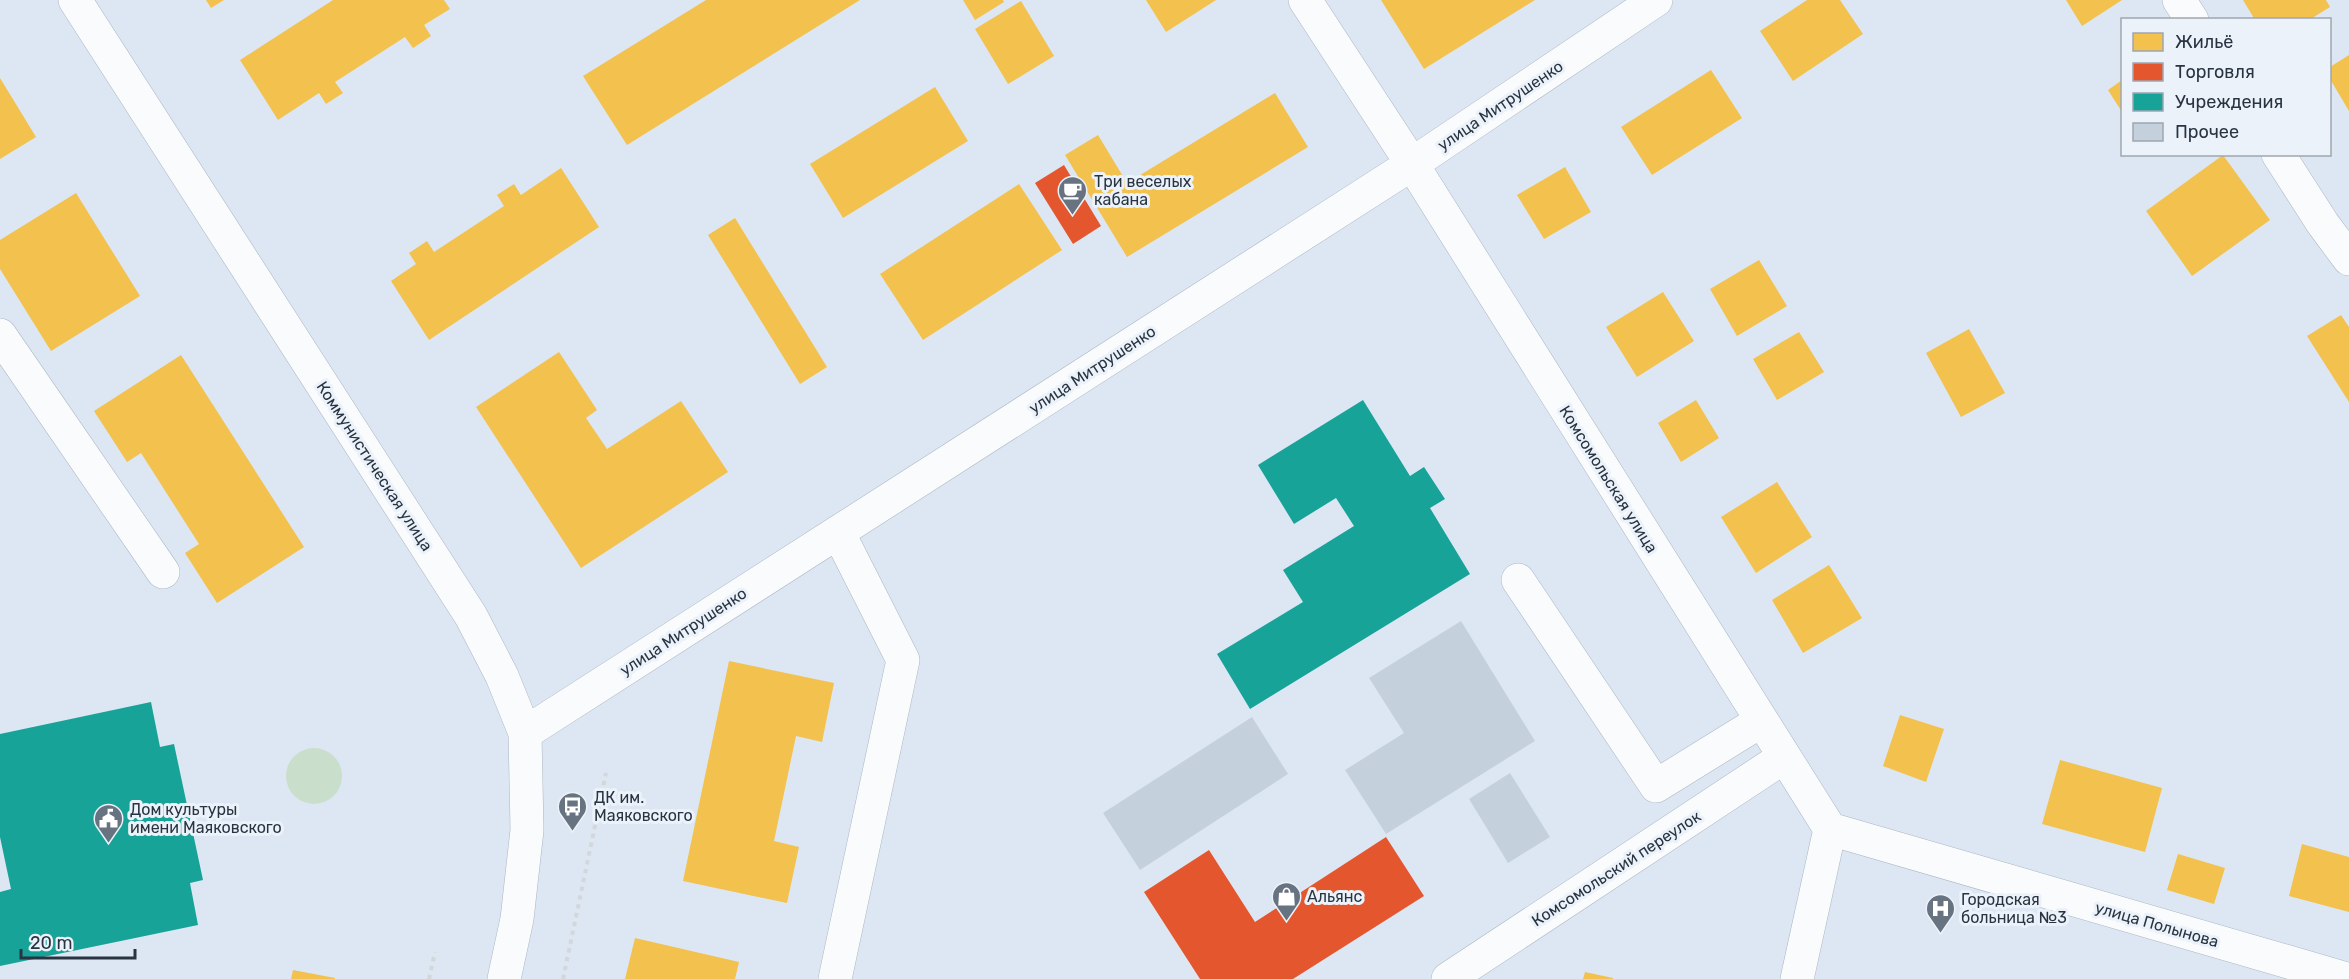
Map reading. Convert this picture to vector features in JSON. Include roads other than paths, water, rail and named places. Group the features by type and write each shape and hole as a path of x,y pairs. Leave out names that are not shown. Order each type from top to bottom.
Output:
{"street":[{"name":"Коммунистическая улица","path":"75,0 471,616 502,676 525,733 527,830 517,919 504,979"},
{"name":"Комсомольская улица","path":"1305,0 1412,164 1830,829"},
{"name":"улица Митрушенко","path":"525,733 1412,164 1656,0"},
{"path":"2180,0 2191,18"},
{"path":"2279,156 2323,224 2349,259"},
{"path":"0,335 163,572"},
{"path":"835,979 903,660 838,532"},
{"path":"1518,580 1656,786 1761,721"},
{"name":"Комсомольский переулок","path":"1448,979 1784,757"},
{"path":"1797,979 1830,829"},
{"name":"улица Полынова","path":"1830,829 2347,979"}],"place":[{"name":"Три веселых кабана","path":"1073,216"},
{"name":"ДК им. Маяковского","path":"573,832"},
{"name":"Дом культуры имени Маяковского","path":"109,844"},
{"name":"Альянс","path":"1286,922"},
{"name":"Городская больница №3","path":"1940,934"}]}
